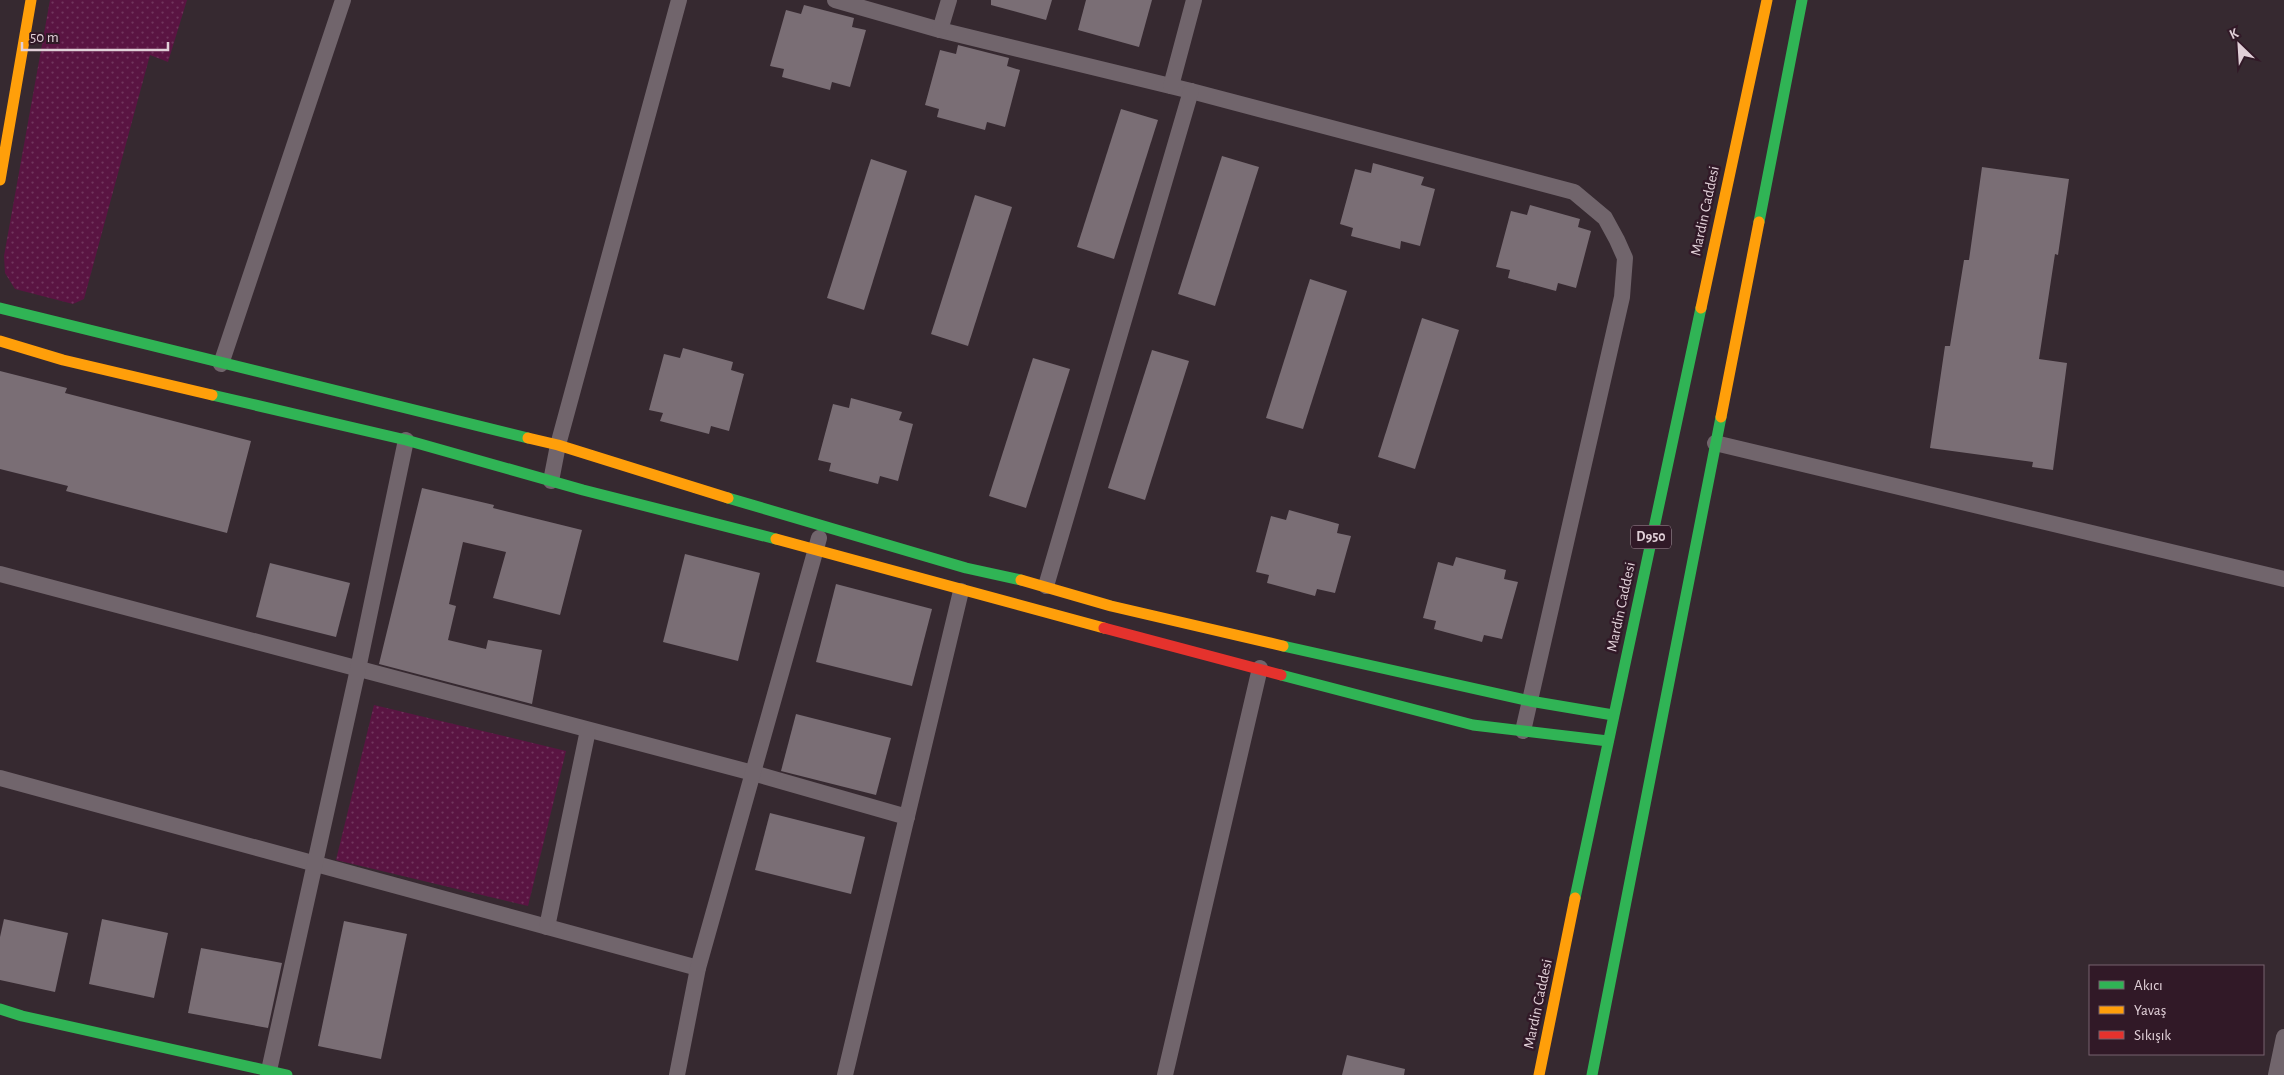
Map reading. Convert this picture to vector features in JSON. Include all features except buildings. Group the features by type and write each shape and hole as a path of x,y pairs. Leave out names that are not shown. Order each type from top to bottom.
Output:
{"main road":[{"path":"0,180 31,0"},
{"name":"Mardin Caddesi","path":"1539,1075 1613,715 1767,0"},
{"path":"1592,1075 1802,0"},
{"path":"0,308 221,364 558,445 821,527 966,568 1046,586 1111,606 1530,701 1613,715"},
{"path":"0,341 63,360 406,440 551,481 816,549 960,591 1473,725 1608,742"},
{"path":"0,1009 22,1016 269,1073 287,1075"}],"street":[{"path":"221,364 343,0"},
{"path":"551,481 558,445 679,0"},
{"path":"835,0 940,30 1191,91 1574,192 1605,218 1625,258 1622,297 1523,731"},
{"path":"940,30 949,0"},
{"path":"1171,86 1194,0"},
{"path":"1046,586 1191,91"},
{"path":"269,1073 358,669 406,440"},
{"path":"1714,444 2284,579"},
{"path":"677,1075 698,968 821,527"},
{"path":"0,574 753,773 907,817"},
{"path":"845,1075 960,591"},
{"path":"1165,1075 1260,668"},
{"path":"547,927 588,730"},
{"path":"0,778 698,968"},
{"path":"2276,1075 2284,1037"}],"shaded area":[{"path":"50,0 187,0 168,62 150,55 84,299 73,304 15,289 5,273 4,256"},
{"path":"374,705 566,751 528,906 336,860"}],"traffic: fast":[{"path":"1759,222 1802,0"},
{"path":"0,308 528,438"},
{"path":"1575,898 1701,308"},
{"path":"212,395 406,440 583,490 776,539"},
{"path":"1592,1075 1721,417"},
{"path":"728,498 966,568 1021,580"},
{"path":"1283,646 1530,701 1613,715"},
{"path":"1281,675 1473,725 1608,741"},
{"path":"0,1009 22,1016 287,1075"}],"traffic: slow":[{"path":"0,180 31,0"},
{"path":"1701,308 1767,0"},
{"path":"1721,417 1759,222"},
{"path":"0,341 63,360 212,395"},
{"path":"528,438 558,445 728,498"},
{"path":"776,539 1104,628"},
{"path":"1021,580 1111,606 1283,646"},
{"path":"1539,1075 1575,898"}],"traffic: jam":[{"path":"1104,628 1281,675"}]}
